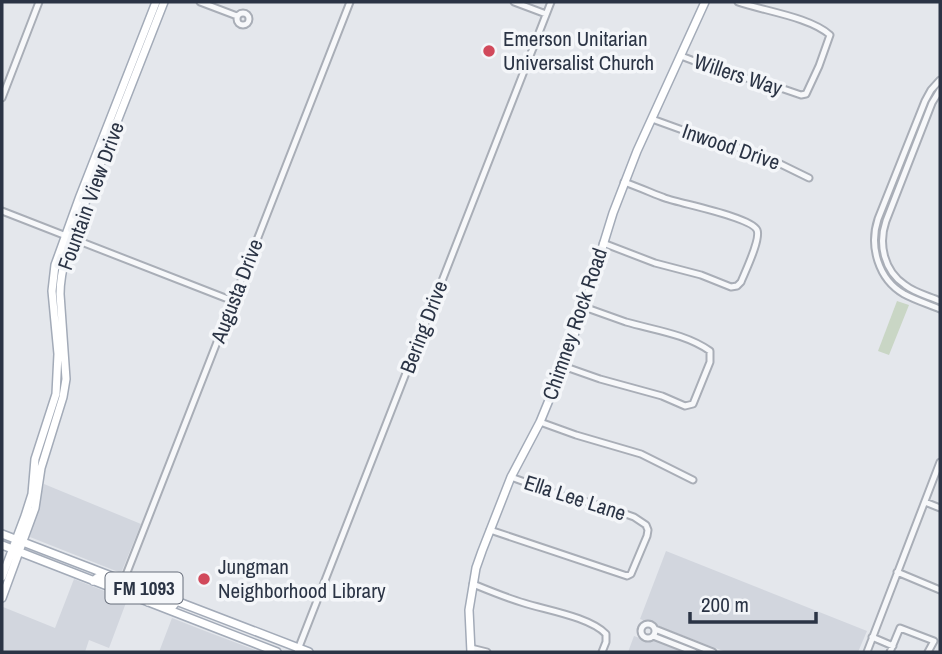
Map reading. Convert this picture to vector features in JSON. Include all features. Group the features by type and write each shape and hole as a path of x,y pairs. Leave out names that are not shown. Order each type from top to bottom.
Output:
{"main road":[{"name":"Fountain View Drive","path":"142,49 156,2"},
{"name":"Fountain View Drive","path":"2,598 16,551 35,508 37,471 66,379 57,312 68,237 142,49 164,2"},
{"name":"Chimney Rock Road","path":"471,651 469,610 482,551 511,477 540,422 563,366 624,182 705,2"},
{"name":"FM 1093","path":"2,534 297,650 309,652"},
{"name":"FM 1093","path":"2,545 277,652"},
{"name":"Fountain View Drive","path":"2,577 16,551"},
{"path":"93,581 98,577 119,584 124,580"},
{"path":"148,602 155,599 173,606 177,601"},
{"path":"177,613 182,608 206,617 212,615"}],"street":[{"path":"2,97 39,2"},
{"path":"200,2 237,16"},
{"name":"Augusta Drive","path":"124,580 350,2"},
{"path":"514,2 546,14"},
{"name":"Bering Drive","path":"297,650 551,2"},
{"name":"Willers Way","path":"681,56 726,73 801,95 806,94 830,35 800,20 738,2"},
{"path":"940,81 925,101 874,234 881,270 895,287 906,295 940,301"},
{"path":"940,90 932,103 883,229 883,249 889,267 898,280 940,309"},
{"name":"Inwood Drive","path":"652,119 762,155 808,178"},
{"path":"906,150 913,151"},
{"path":"603,243 731,287 741,282 758,236 754,226 624,182"},
{"path":"2,211 233,301"},
{"path":"876,251 883,249"},
{"path":"563,366 662,396 685,406 693,404 704,379 711,355 704,346 584,306"},
{"path":"540,422 641,454 693,480"},
{"path":"867,652 940,462"},
{"name":"Ella Lee Lane","path":"490,530 627,576 631,574 639,555 648,530 641,521 511,477"},
{"path":"925,502 940,508"},
{"path":"897,572 940,588"},
{"path":"473,584 522,603 580,619 602,629 606,634 606,642 602,652"},
{"path":"872,637 891,649 900,628 934,641 928,652"},
{"path":"694,652 654,633 710,652"},
{"path":"471,651 487,652"}],"shaded area":[{"path":"44,484 141,524 121,573 30,537"},
{"path":"666,551 867,631 858,652 726,652 640,619"},
{"path":"74,579 127,600 109,648 89,640 85,652 2,652 3,607 55,628"},
{"path":"172,618 205,631 261,652 159,652"},
{"path":"634,636 648,641 655,640 684,652 628,652"}],"green space":[{"path":"897,301 909,305 889,355 878,351"}],"place":[{"name":"Emerson Unitarian Universalist Church","path":"489,51"},
{"name":"Jungman Neighborhood Library","path":"204,579"}]}
